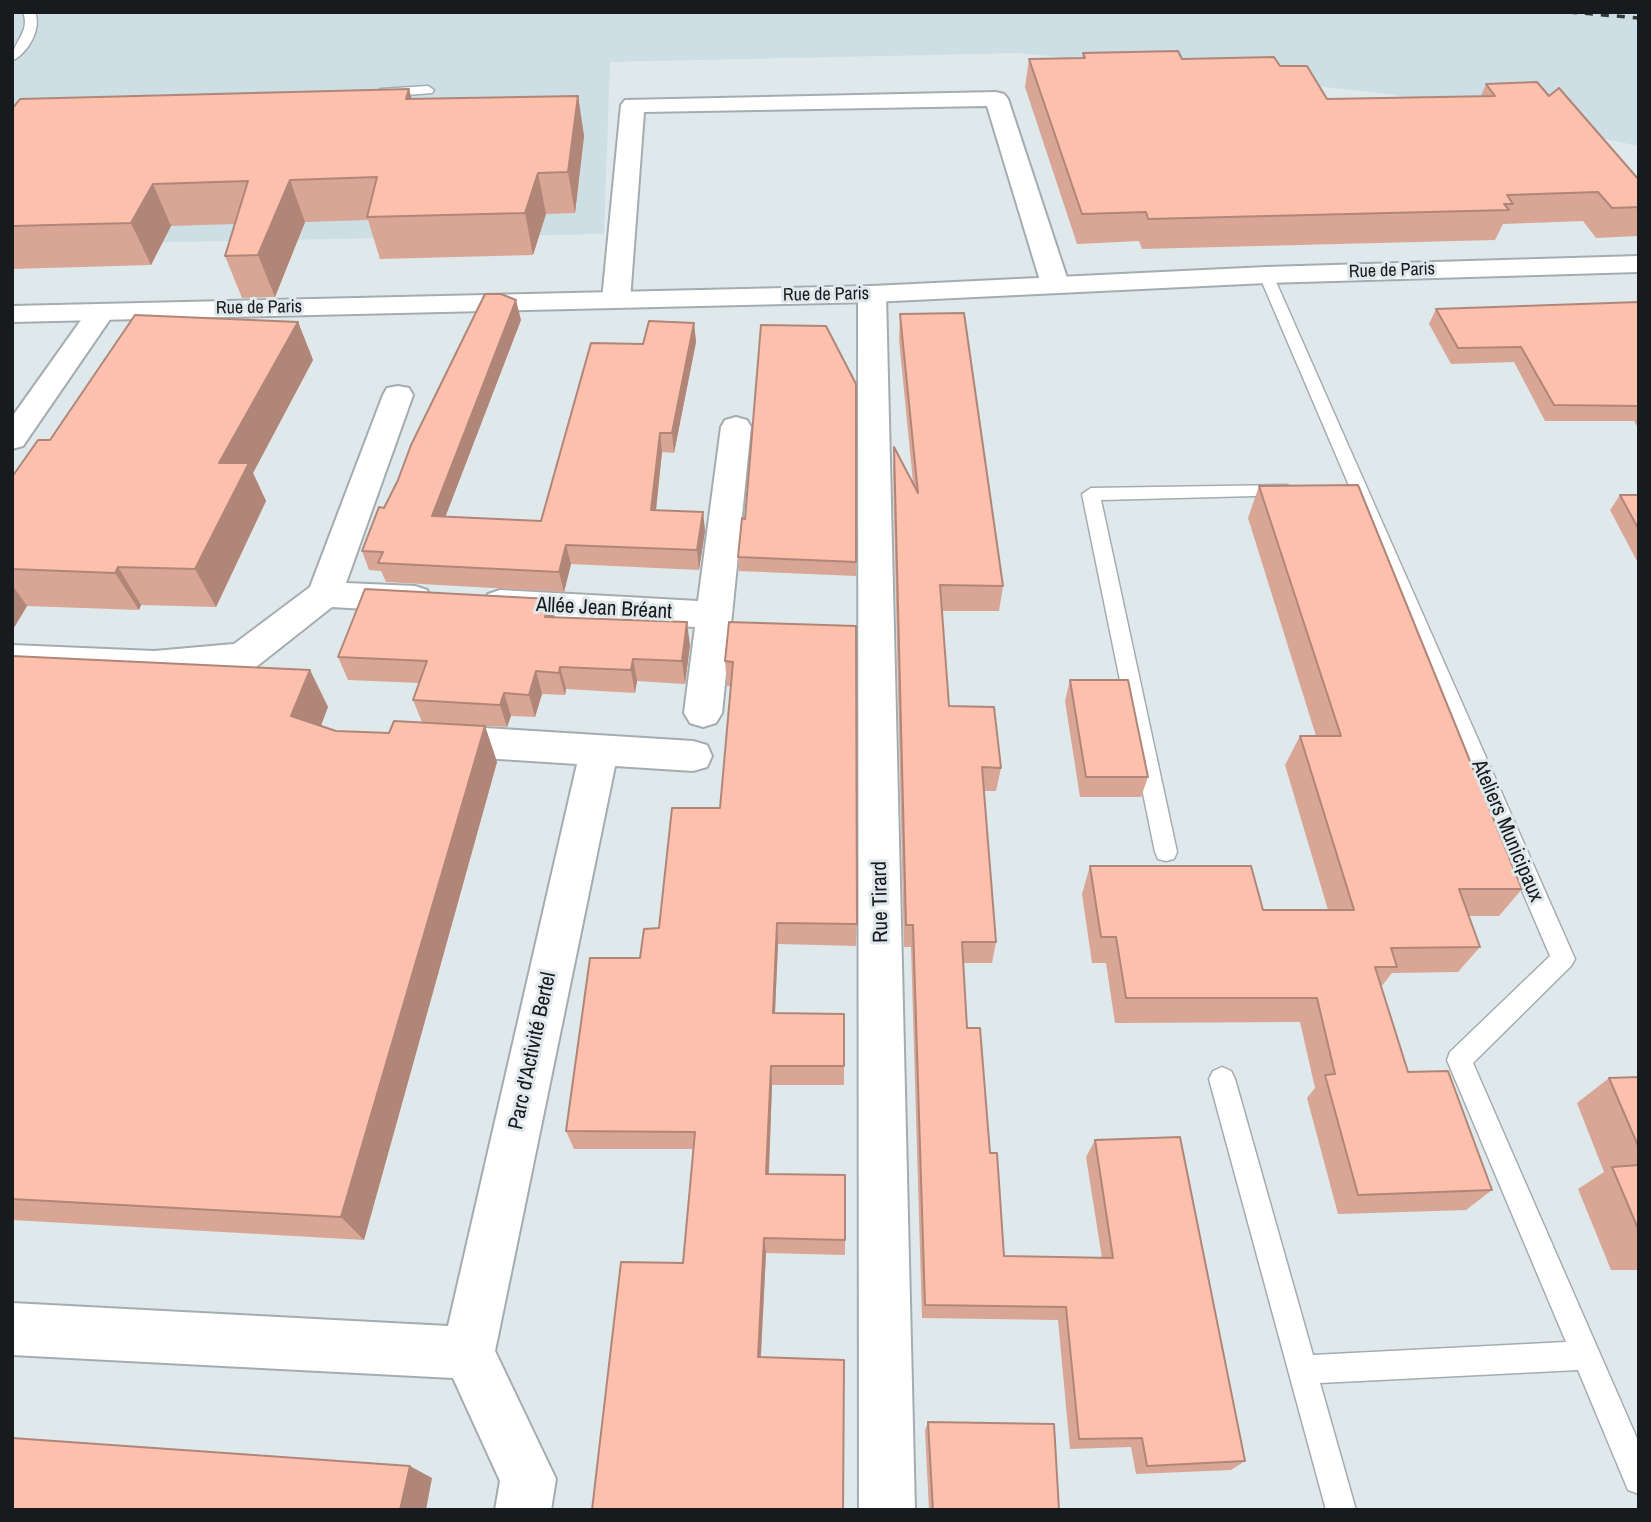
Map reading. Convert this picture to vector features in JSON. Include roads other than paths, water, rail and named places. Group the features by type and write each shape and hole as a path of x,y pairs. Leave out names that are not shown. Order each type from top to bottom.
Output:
{"street":[{"path":"616,300 633,105 996,99 1055,284"},
{"name":"Rue de Paris","path":"12,314 872,294 1266,275 1639,264"},
{"name":"Rue Tirard","path":"872,294 887,1510"},
{"path":"12,439 101,312"},
{"path":"12,659 154,665 243,657 325,594 398,395"},
{"path":"703,713 736,427"},
{"name":"Allée Jean Bréant","path":"325,594 714,615"},
{"path":"399,738 693,756"},
{"name":"Parc d'Activité Bertel","path":"468,1353 599,750"},
{"path":"12,1329 468,1353 528,1479 523,1510"}],"lane":[{"path":"12,58 31,32 33,22 29,12"},
{"path":"362,94 428,90"},
{"name":"Ateliers Municipaux","path":"1266,275 1563,959 1459,1060 1639,1479"},
{"path":"1332,490 1359,489"},
{"path":"1166,852 1091,494 1305,490"},
{"path":"1222,1079 1342,1510"},
{"path":"1303,1370 1586,1355"}],"railway":[{"path":"1569,12 1639,18"}]}
